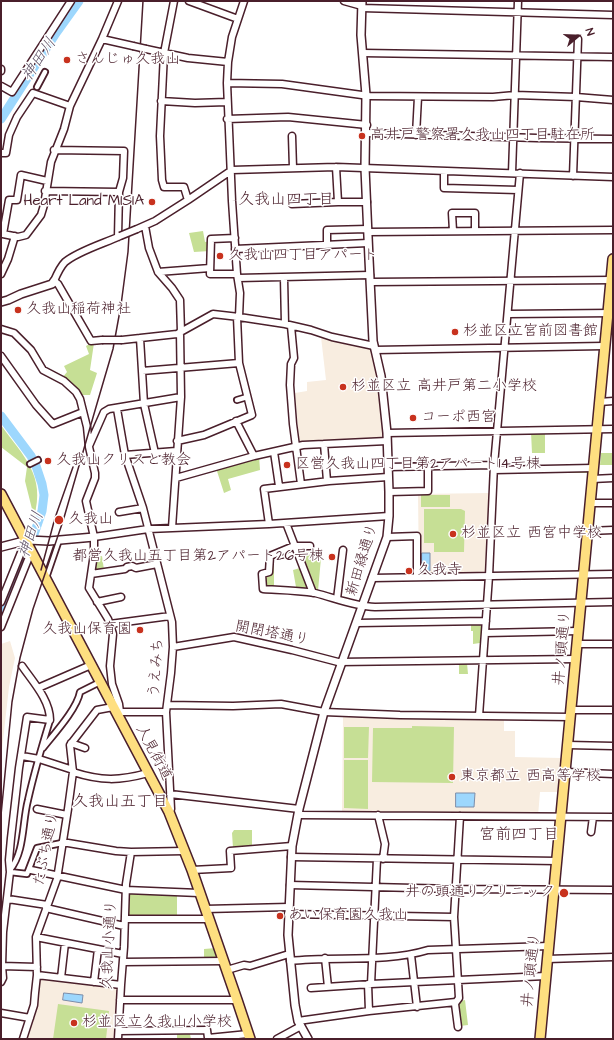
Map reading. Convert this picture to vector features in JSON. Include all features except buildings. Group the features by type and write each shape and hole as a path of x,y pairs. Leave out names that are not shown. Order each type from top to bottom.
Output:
{"main road":[{"name":"井ノ頭通り","path":"540,1039 578,644 604,346 610,313 613,259"},
{"name":"人見街道","path":"1,494 32,543 46,579 169,812 192,870 249,1036"}],"street":[{"path":"1,86 12,92 71,1"},
{"path":"47,180 21,175 17,200 9,200 2,234 15,236 26,234 41,215 54,150 62,134 70,106 85,71 102,39 118,1"},
{"path":"174,1 164,53 160,136 164,187 184,187 188,200"},
{"path":"189,1 238,19"},
{"path":"177,441 204,435 252,415 239,363 238,317 240,293 234,238 227,119 228,62 232,37 244,1"},
{"path":"344,1 362,5 613,15"},
{"path":"512,173 518,1"},
{"name":"新田縁通り","path":"308,1039 300,1023 292,990 288,935 292,846 298,812 324,712 357,623 386,537 389,516 387,432 381,376 374,348 368,243 365,168 367,129 361,35 362,5"},
{"path":"102,39 164,53 228,62"},
{"path":"573,176 578,39"},
{"path":"363,53 613,57"},
{"path":"37,87 45,72"},
{"path":"227,83 282,84 366,95 418,97 493,97 515,95 613,100"},
{"path":"1,152 6,153 9,135 17,117 33,93 70,106"},
{"path":"416,135 418,97"},
{"path":"161,101 196,103 227,102"},
{"path":"227,119 288,118 416,135 613,139"},
{"path":"292,136 293,168"},
{"path":"54,150 124,152 123,178 120,192 119,237"},
{"path":"336,167 338,202"},
{"path":"1,302 52,284 65,262 90,248 145,226 188,200 232,170 336,167 613,177"},
{"path":"444,170 444,188 518,190"},
{"path":"479,716 489,576 494,468 520,173"},
{"path":"45,191 120,192"},
{"path":"292,204 366,202"},
{"path":"452,231 452,213 475,213 475,231"},
{"path":"145,226 149,248 158,272 180,300 181,398 176,451 176,478 172,528"},
{"path":"327,245 327,230 613,230"},
{"path":"1,274 8,259 15,236"},
{"path":"234,238 211,239 210,274 284,278 511,281 612,280"},
{"path":"235,249 368,243"},
{"path":"158,272 210,268"},
{"path":"284,278 288,325 294,358 291,364 290,385 301,484"},
{"path":"54,281 58,284 91,342 160,337 177,334 211,315 238,317 288,325 374,348 604,346"},
{"path":"508,314 610,313"},
{"path":"1,329 14,333 31,350 43,370 64,381 76,392 80,399 95,478 88,495 86,506 94,537 94,554 89,588 110,624 113,634 110,670 112,684 119,704 117,712"},
{"path":"140,338 144,404 155,453"},
{"path":"1,356 36,405 53,424 83,412"},
{"path":"142,371 239,363"},
{"path":"238,400 247,397"},
{"path":"88,447 104,412 109,409 117,409 181,398"},
{"path":"599,402 613,401"},
{"name":"うえみち","path":"117,409 125,455 143,508 172,629 173,647 166,712 171,809 169,812"},
{"path":"236,421 254,456"},
{"path":"387,432 613,429"},
{"path":"176,478 296,446 387,440"},
{"path":"324,444 328,481"},
{"path":"125,455 176,451"},
{"path":"274,452 279,486"},
{"path":"30,464 38,460"},
{"path":"389,492 428,491 428,466"},
{"path":"388,467 593,468"},
{"path":"269,524 264,489 328,481 388,478"},
{"path":"592,479 613,478"},
{"path":"590,503 613,503"},
{"path":"119,512 143,508"},
{"path":"1,547 94,537 148,529 269,524 389,516"},
{"path":"286,523 313,593"},
{"path":"588,531 613,530"},
{"path":"386,537 417,536 417,577"},
{"path":"46,579 59,540"},
{"path":"1,602 32,543"},
{"path":"1,627 29,557 32,543"},
{"path":"310,546 294,546 270,556 269,572 267,574 262,574 263,588 288,589 313,593 337,598 362,606 613,602"},
{"path":"337,598 343,550"},
{"path":"91,574 125,569 132,566 136,568 157,564"},
{"path":"372,578 613,574"},
{"path":"98,602 121,597"},
{"path":"110,624 170,616"},
{"path":"357,623 486,621"},
{"path":"485,633 579,631"},
{"name":"開閉塔通り","path":"173,647 234,637 338,662 576,659"},
{"path":"578,644 613,644"},
{"path":"38,688 91,665"},
{"path":"10,871 21,843 24,818 50,720 50,714 38,688 22,666"},
{"path":"42,749 72,710 80,692 100,682"},
{"path":"167,704 233,706 281,704 324,712 400,715 479,716 571,714 613,710"},
{"path":"84,748 71,743 99,708 117,712 166,712"},
{"path":"1,982 3,978 3,932 8,899 11,838 27,717 50,720"},
{"name":"たぶち通り","path":"23,1039 34,1005 37,975 36,937 54,888 67,815 73,771 70,750 71,743"},
{"path":"568,745 613,746"},
{"path":"22,756 39,759 91,778 107,780 135,777 148,773"},
{"path":"566,772 613,774"},
{"path":"170,794 298,812 561,818 613,817"},
{"path":"37,809 67,815"},
{"path":"369,1011 369,984 376,887 380,859 385,844 378,815"},
{"path":"458,1027 455,1004 459,998 454,917 460,816"},
{"path":"591,832 593,817"},
{"path":"10,871 27,874 37,848 68,842 109,850 131,852 184,851"},
{"path":"192,870 231,868 230,851 292,846"},
{"path":"356,851 356,858"},
{"name":"久我山小通り","path":"118,1039 126,884 131,852"},
{"path":"292,857 556,861"},
{"path":"31,870 126,890 199,893"},
{"path":"290,885 456,889 613,890"},
{"path":"8,899 124,926"},
{"path":"205,909 289,910 374,915 454,917"},
{"path":"125,919 208,919"},
{"path":"36,937 123,954"},
{"path":"61,978 65,943"},
{"path":"227,970 244,965 250,966 290,957 345,959 411,955 428,950 549,946"},
{"path":"94,982 98,949"},
{"path":"411,955 417,1007"},
{"path":"547,959 613,957"},
{"path":"326,958 328,987"},
{"path":"123,962 224,961"},
{"path":"2,966 37,967"},
{"path":"37,975 121,985"},
{"path":"311,988 546,976"},
{"path":"120,1000 237,1000"},
{"path":"277,1039 300,1023 369,1011 456,1002"},
{"path":"1,1013 30,1018"},
{"path":"119,1031 207,1030 208,1038 249,1036"},
{"path":"155,1031 155,1039"}],"shaded area":[{"name":"杉並区立 高井戸第二小学校","path":"321,337 372,348 378,375 384,434 380,438 301,442 299,440 295,393 307,391 307,382 326,380"},
{"name":"杉並区立 西宮中学校","path":"490,493 487,575 419,576 418,494"},
{"path":"10,641 15,658 9,687 1,758 1,644"},
{"name":"東京都立 西高等学校","path":"343,717 504,720 504,731 515,731 515,757 562,758 559,792 540,792 538,816 342,811"},
{"name":"杉並区立久我山小学校","path":"39,977 119,986 116,1039 24,1039"}],"green space":[{"path":"203,231 205,242 210,241 210,251 194,252 189,233"},
{"path":"94,343 90,370 97,373 90,395 79,395 62,378 67,372 64,366 89,354 86,346"},
{"path":"1,425 24,457 35,478 37,502 34,517 25,481 27,467 1,447"},
{"path":"531,432 545,432 545,453 532,453"},
{"path":"601,453 613,453 613,465 600,465"},
{"path":"259,456 260,470 228,479 231,490 224,493 216,468"},
{"path":"587,470 587,473 495,473"},
{"path":"421,495 450,495 450,507 421,507"},
{"path":"424,509 461,509 465,511 464,552 434,552 434,543 424,543"},
{"path":"300,552 318,552 321,558 318,591 316,590"},
{"path":"102,556 104,570 95,572 98,557"},
{"path":"274,556 274,587 266,587 264,585 265,577 270,575 271,558"},
{"path":"300,568 307,588 306,589 296,587 293,570"},
{"path":"471,625 480,625 482,627 480,643 473,644 473,631 471,631"},
{"path":"459,662 467,663 468,674 459,674"},
{"path":"412,726 454,727 453,783 372,782 373,728 412,728"},
{"path":"344,727 369,727 368,758 344,758"},
{"path":"344,760 368,760 368,809 344,808"},
{"path":"234,830 252,830 252,847 233,848 232,833"},
{"path":"128,893 177,893 177,918 127,916"},
{"path":"216,948 218,958 204,958 204,949"},
{"path":"465,1000 468,1025 460,1026 457,1004 460,1001"},
{"path":"58,1004 109,1011 106,1039 53,1039"},
{"path":"188,1031 191,1039 177,1039 177,1032"}],"water":[{"path":"422,553 430,553 430,571 422,571"},
{"path":"456,793 475,793 474,807 456,807"},
{"path":"64,993 83,995 82,1003 63,1000"}],"waterway":[{"name":"神田川","path":"1,119 56,33 79,1"},
{"name":"神田川","path":"1,416 31,456 36,466 44,495 42,511 31,543 1,615"}],"railway":[{"path":"1,815 12,702 20,658 33,609 63,521 113,349 121,305 128,252 143,1"},
{"path":"41,570 55,518 73,467"}],"place":[{"name":"さんじゅ久我山","path":"67,60"},
{"name":"高井戸警察署久我山四丁目駐在所","path":"362,136"},
{"name":"Heart Land MISIA","path":"152,202"},
{"name":"久我山四丁目アパート","path":"220,256"},
{"name":"久我山稲荷神社","path":"18,310"},
{"name":"杉並区立宮前図書館","path":"455,332"},
{"name":"杉並区立 高井戸第二小学校","path":"343,387"},
{"name":"コーポ西宮","path":"413,418"},
{"name":"久我山クリスと教会","path":"48,461"},
{"name":"区営久我山四丁目第2アパート14号棟","path":"287,465"},
{"name":"久我山","path":"59,520"},
{"name":"杉並区立 西宮中学校","path":"453,534"},
{"name":"都営久我山五丁目第2アパート26号棟","path":"332,557"},
{"name":"久我寺","path":"409,571"},
{"name":"久我山保育園","path":"140,630"},
{"name":"東京都立 西高等学校","path":"452,777"},
{"name":"井の頭通りクリニック","path":"564,893"},
{"name":"あい保育園久我山","path":"280,916"},
{"name":"杉並区立久我山小学校","path":"74,1023"}],"district":[{"name":"久我山四丁目","path":"286,201"},
{"name":"久我山五丁目","path":"120,803"},
{"name":"宮前四丁目","path":"519,836"}]}
